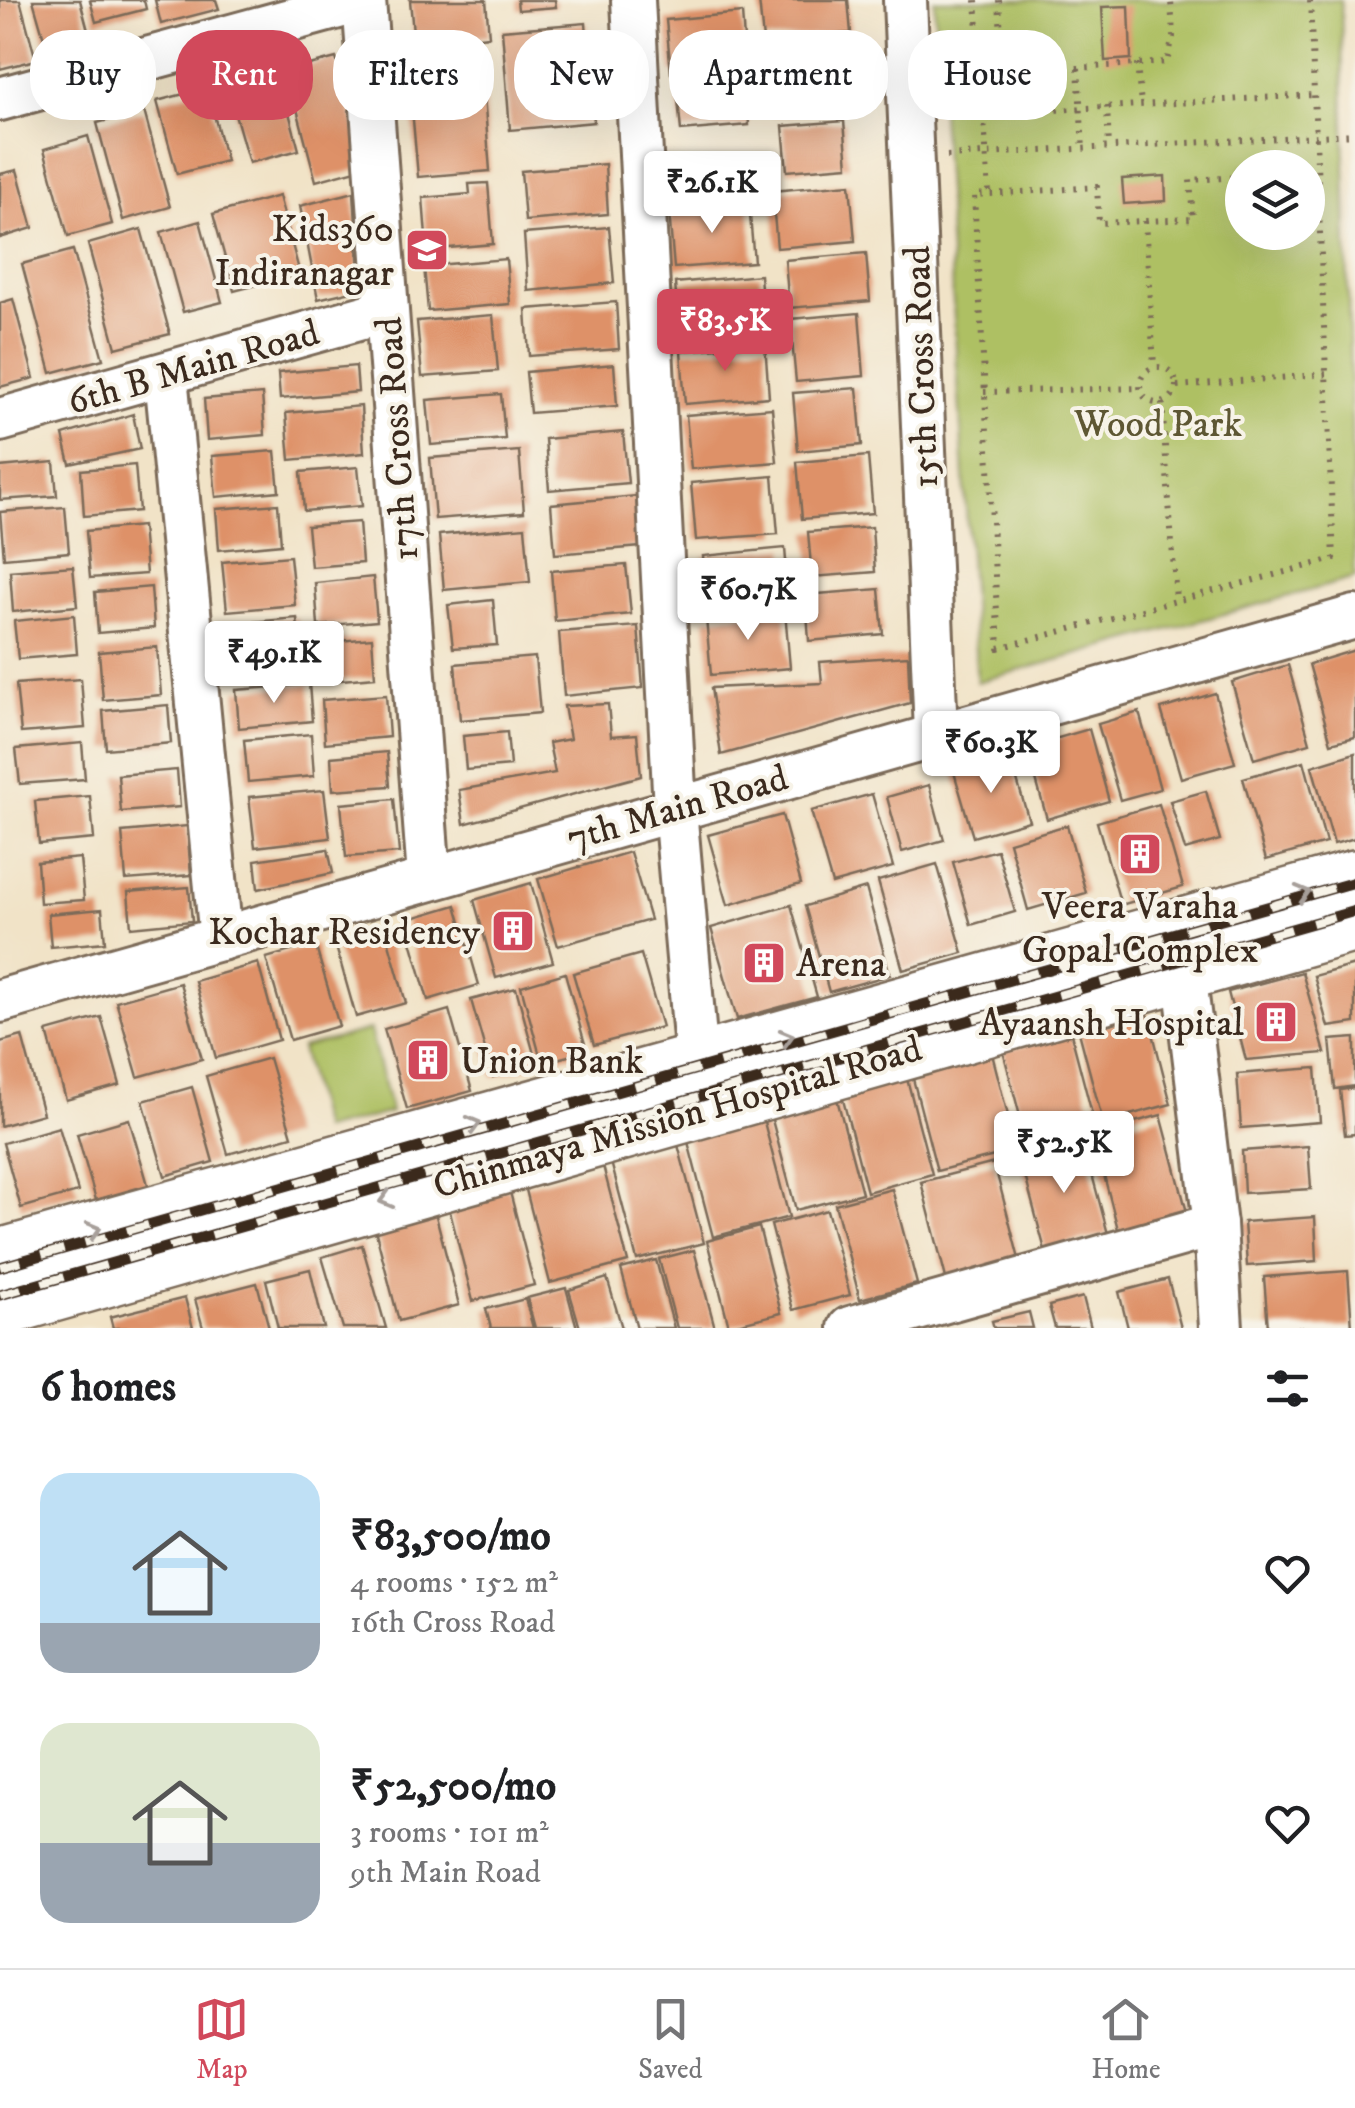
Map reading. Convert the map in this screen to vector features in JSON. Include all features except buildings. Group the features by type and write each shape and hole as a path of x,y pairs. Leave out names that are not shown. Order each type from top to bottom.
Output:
{"main road":[{"name":"Chinmaya Mission Hospital Road","path":"0,1309 58,1310 702,1086 1355,878"},
{"name":"Chinmaya Mission Hospital Road","path":"0,1256 1184,970 1355,924"}],"street":[{"path":"0,100 364,0"},
{"name":"17th Cross Road","path":"364,0 429,878"},
{"path":"633,0 675,809 702,1086"},
{"name":"15th Cross Road","path":"905,0 936,734"},
{"name":"6th B Main Road","path":"0,420 386,311"},
{"path":"166,376 222,938"},
{"name":"7th Main Road","path":"0,1001 1355,617"},
{"path":"1184,970 1214,1225 1221,1328"},
{"path":"850,1328 1214,1225"}],"path":[{"path":"976,0 978,30"},
{"path":"998,0 1000,30"},
{"path":"1067,69 1167,62 1173,37 1170,0"},
{"path":"1310,0 1317,150"},
{"path":"1137,64 1141,104"},
{"path":"1078,68 1084,149"},
{"path":"1067,108 1313,94"},
{"path":"1107,106 1109,147"},
{"path":"983,120 988,193"},
{"path":"912,158 1355,134"},
{"path":"1225,178 1190,180 1193,219 1100,222 1097,188 974,195 999,648 1334,559 1322,250"},
{"path":"1145,221 1154,366"},
{"path":"1154,366 1173,373 1177,386 1172,397 1162,403 1148,400 1140,388 1143,374 1154,366"},
{"path":"1177,386 1329,374"},
{"path":"984,392 1140,388"},
{"path":"1162,403 1176,600"}],"green space":[{"name":"Wood Park","path":"934,0 1341,0 1355,578 977,682 942,120 1067,120 1067,30 936,30"},
{"path":"370,1030 391,1112 322,1130 301,1048"}],"railway":[{"path":"0,1267 1355,882"},
{"path":"0,1295 1355,911"}],"place":[{"name":"Kids360 Indiranagar","path":"427,250"},
{"name":"Veera Varaha Gopal Complex","path":"1140,854"},
{"name":"Kochar Residency","path":"513,931"},
{"name":"Arena","path":"764,963"},
{"name":"Ayaansh Hospital","path":"1276,1022"},
{"name":"Union Bank","path":"428,1060"}]}
